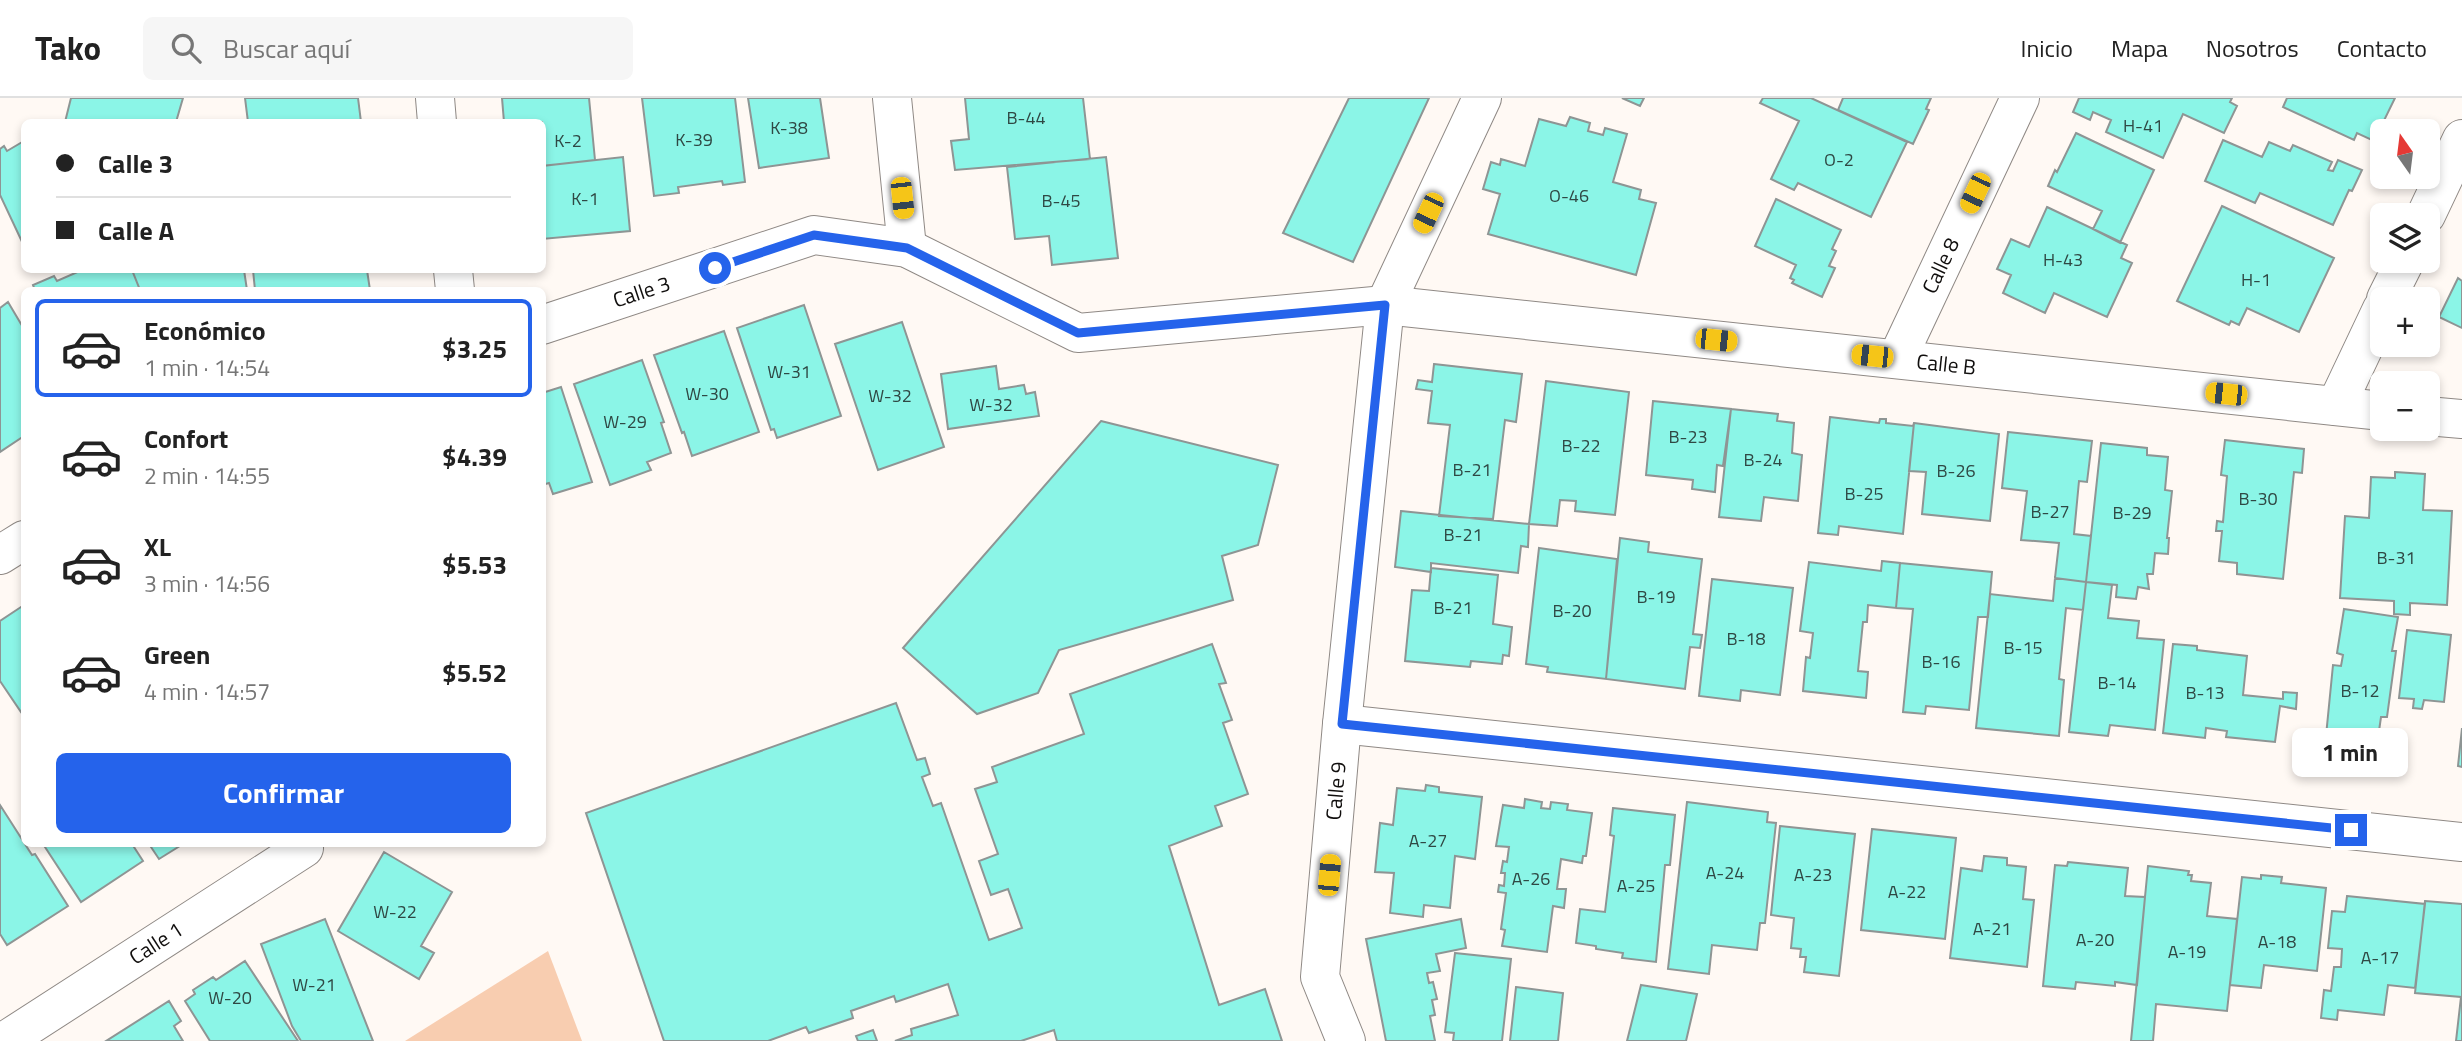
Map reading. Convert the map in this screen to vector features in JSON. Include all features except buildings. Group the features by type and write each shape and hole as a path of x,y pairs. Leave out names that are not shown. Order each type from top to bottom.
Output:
{"street":[{"path":"435,98 437,119"},
{"path":"892,98 907,248"},
{"name":"Calle 9","path":"1346,1041 1320,976 1342,724 1385,305 1482,98"},
{"name":"Calle 8","path":"1897,359 2020,98"},
{"path":"2432,203 2462,139"},
{"name":"Calle 3","path":"546,324 814,235 907,248 1078,333 1385,305"},
{"name":"Calle B","path":"1385,305 2370,410"},
{"path":"2336,406 2370,334"},
{"path":"2440,417 2462,419"},
{"path":"0,555 21,542"},
{"path":"1342,724 2462,842"},
{"name":"Calle 1","path":"5,1041 304,847"}],"shaded area":[{"path":"548,951 582,1041 405,1041"}],"route":[{"path":"715,268 814,235 907,248 1078,333 1385,305 1342,724 2351,830"}]}
